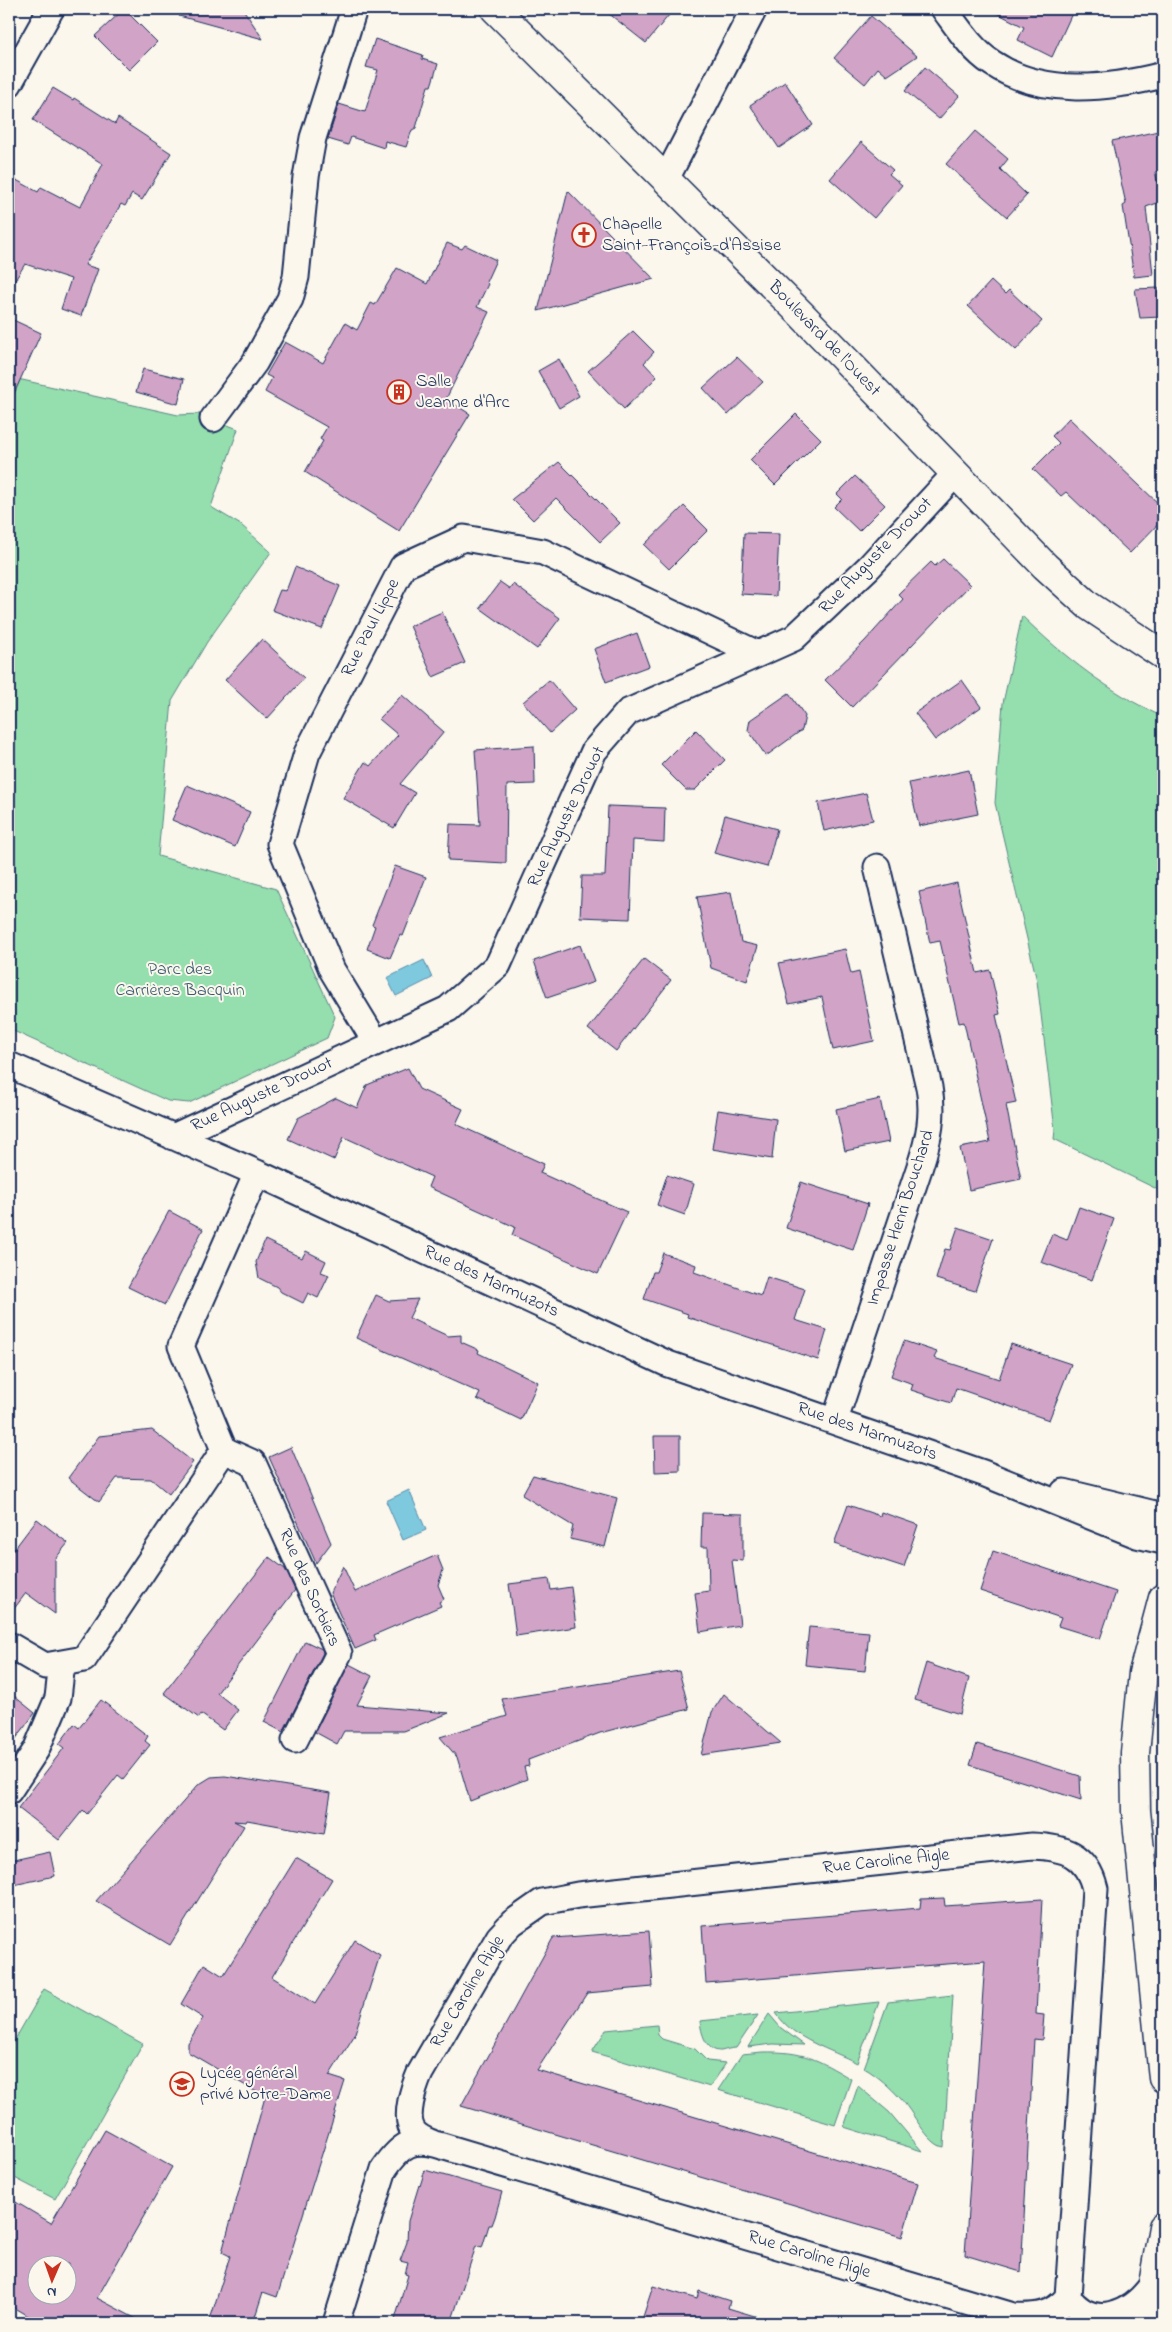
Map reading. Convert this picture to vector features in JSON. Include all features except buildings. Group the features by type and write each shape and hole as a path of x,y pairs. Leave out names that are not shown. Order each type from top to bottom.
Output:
{"main road":[{"name":"Boulevard de l'Ouest","path":"496,9 800,313 1045,566 1089,606 1163,655"},
{"path":"1163,1598 1143,1674 1135,1753 1137,1817 1163,2078"},
{"path":"1146,2323 1163,2227"}],"street":[{"path":"9,84 51,9"},
{"path":"213,419 254,362 290,300 296,277 306,177 313,138 354,9"},
{"path":"666,179 754,9"},
{"path":"944,9 973,47 992,63 1013,75 1059,86 1092,88 1141,81 1163,75"},
{"name":"Rue Auguste Drouot","path":"173,1137 448,1008 498,965 594,751 628,712 794,638 869,567 955,474"},
{"name":"Rue Paul Lippe","path":"375,1041 332,970 280,844 307,753 403,566 464,538 543,552 758,654"},
{"name":"Impasse Henri Bouchard","path":"835,1420 931,1128 932,1106 929,1087 877,866"},
{"name":"Rue des Marmuzots","path":"9,1065 257,1173 668,1364 835,1420 983,1473 1137,1535 1163,1540"},
{"path":"9,1645 45,1666 84,1659 224,1450 181,1346 257,1173"},
{"name":"Rue des Sorbiers","path":"224,1450 253,1463 339,1653 295,1740"},
{"name":"Rue des Marmuzots","path":"983,1473 1163,1516"},
{"path":"9,1790 36,1750 58,1698 62,1663"},
{"name":"Rue Caroline Aigle","path":"1032,1846 1053,1847 1064,1850 1080,1860 1089,1872 1095,1889 1068,2297 1056,2310 1040,2317 1025,2320 432,2143 416,2134 411,2124 413,2097 420,2073 499,1937 512,1923 542,1902 578,1894 1032,1846"},
{"name":"Rue Caroline Aigle","path":"336,2323 384,2169 405,2145 432,2143"},
{"path":"1068,2297 1083,2318 1096,2323 1106,2323 1114,2321 1131,2311 1153,2284"}],"green space":[{"name":"Parc des Carrières Bacquin","path":"9,377 178,415 199,414 238,429 211,507 241,525 271,552 207,642 172,701 158,856 276,889 335,1017 327,1038 189,1103 168,1101 9,1029"},
{"path":"1022,616 1054,646 1088,673 1124,696 1163,717 1163,1192 1054,1139 1055,1130 1037,981 995,803 1003,703"},
{"path":"44,1989 143,2044 55,2199 9,2175 9,2050"},
{"path":"953,1995 944,2147 938,2145 926,2134 905,2103 892,2090 864,2068 888,2002"},
{"path":"879,2002 857,2063 802,2037 792,2030 776,2013"},
{"path":"769,2014 781,2028 804,2045 773,2044 748,2047"},
{"path":"758,2015 736,2048 716,2050 708,2045 703,2036 700,2021"},
{"path":"657,2025 658,2035 662,2039 695,2049 707,2061 726,2063 710,2087 592,2052 606,2030"},
{"path":"762,2052 789,2053 810,2058 829,2066 851,2079 835,2125 718,2090 742,2054"},
{"path":"858,2086 889,2112 922,2151 844,2127"}],"water":[{"path":"424,960 432,978 396,996 387,978"},
{"path":"409,1490 426,1530 403,1540 386,1501"}],"place":[{"name":"Chapelle Saint-François-d'Assise","path":"584,235"},
{"name":"Salle Jeanne d'Arc","path":"399,392"},
{"name":"Lycée général privé Notre-Dame","path":"182,2084"}]}
